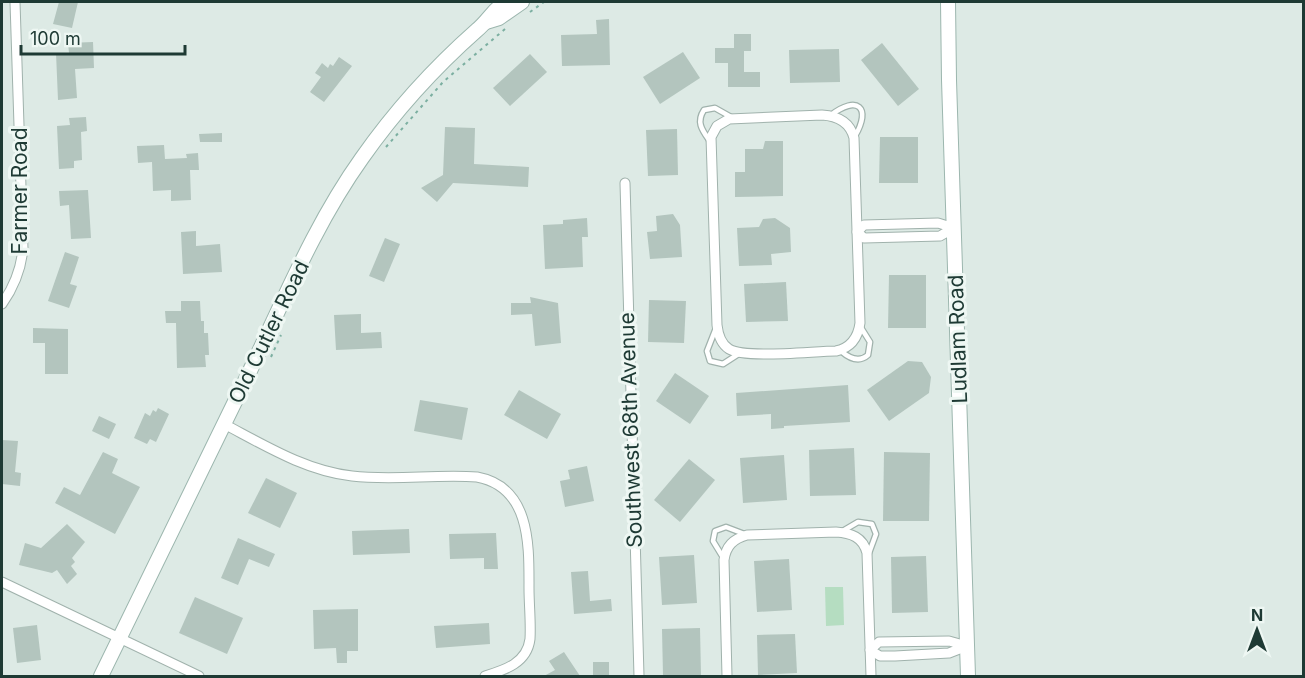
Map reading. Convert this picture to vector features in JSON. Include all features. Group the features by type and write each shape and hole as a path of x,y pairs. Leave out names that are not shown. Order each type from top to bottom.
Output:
{"main road":[{"path":"486,22 493,10 505,2"},
{"name":"Ludlam Road","path":"948,2 968,676"},
{"path":"486,22 524,8"},
{"name":"Old Cutler Road","path":"101,676 319,230 362,159 416,90 486,22"}],"street":[{"name":"Farmer Road","path":"2,303 17,277 23,249 15,2"},
{"path":"830,116 848,124 854,138 860,326 858,333 850,344 840,350 741,353 725,346 719,338 717,325 710,141 713,132 724,121 733,119 830,116"},
{"name":"Southwest 68th Avenue","path":"625,183 639,676"},
{"path":"856,232 864,225 938,223 954,228"},
{"path":"224,424 295,459 350,476 375,478 477,477 486,479 503,489 515,502 527,532 530,632 526,653 515,665 485,676"},
{"path":"727,676 724,560 725,551 731,542 747,535 840,532 859,539 866,548 871,676"},
{"path":"2,582 199,676"},
{"path":"870,650 879,642 949,641 967,646"},
{"path":"870,650 880,656 949,653 967,646"}],"lane":[{"path":"830,116 846,105 852,104 859,107 863,117 854,138"},
{"path":"710,141 700,125 700,118 704,110 715,108 733,119"},
{"path":"717,325 707,351 710,361 723,364 741,353"},
{"path":"840,350 856,359 865,358 868,355 870,342 860,326"},
{"path":"840,532 858,522 872,524 876,529 876,539 867,556"},
{"path":"724,560 713,542 715,531 726,527 747,535"}],"path":[{"path":"524,8 544,2"},
{"path":"383,151 443,82 512,25"},
{"path":"267,363 282,334"}],"green space":[{"path":"825,587 843,587 844,625 826,626"}],"building":[{"path":"59,2 78,2 72,28 53,24"},
{"path":"609,19 610,65 562,66 561,35 597,34 596,20"},
{"path":"734,34 751,34 751,51 744,51 744,72 760,72 760,87 728,87 728,63 715,63 715,48 734,48"},
{"path":"93,42 94,68 75,69 77,98 58,100 56,53 69,53 68,43"},
{"path":"882,43 919,89 898,106 861,60"},
{"path":"839,49 840,82 790,83 789,50"},
{"path":"683,52 700,78 660,104 643,77"},
{"path":"530,54 547,72 510,106 493,88"},
{"path":"339,57 352,66 324,102 310,92 321,77 315,73 322,63 328,68 330,64 333,66"},
{"path":"86,117 87,131 81,132 82,160 74,161 74,168 59,169 57,126 70,125 69,118"},
{"path":"445,127 475,128 474,164 529,167 528,187 453,183 437,202 421,188 443,175"},
{"path":"677,129 678,175 648,176 646,130"},
{"path":"222,133 222,142 200,142 199,134"},
{"path":"880,137 918,137 918,183 879,183"},
{"path":"765,141 783,141 783,196 735,197 735,172 745,172 745,149 763,149"},
{"path":"164,145 165,159 187,158 186,154 198,153 199,170 190,170 191,200 171,201 171,190 153,191 152,162 138,163 137,146"},
{"path":"88,190 91,238 71,239 69,205 60,206 59,191"},
{"path":"673,214 680,225 682,257 650,259 647,232 657,231 656,216"},
{"path":"587,218 588,237 582,237 583,267 545,269 543,225 563,224 563,220"},
{"path":"775,218 790,228 791,252 771,254 772,265 739,266 737,228 759,227 763,219"},
{"path":"196,231 196,246 220,244 222,272 183,274 181,232"},
{"path":"385,238 400,244 384,282 369,276"},
{"path":"65,252 79,257 70,284 77,286 69,308 48,301"},
{"path":"889,275 926,275 926,328 888,328"},
{"path":"786,282 788,321 746,322 744,284"},
{"path":"530,297 558,303 561,343 535,346 532,314 511,315 511,303 531,303"},
{"path":"649,300 686,301 684,343 648,342"},
{"path":"181,301 200,301 204,333 208,333 209,355 205,355 206,367 177,368 176,323 166,323 165,311 181,311"},
{"path":"361,314 361,333 381,332 382,348 336,350 334,315"},
{"path":"33,328 68,329 68,374 45,374 45,343 33,343"},
{"path":"908,361 922,362 931,377 929,393 889,421 867,390"},
{"path":"675,373 709,396 690,424 656,401"},
{"path":"848,385 850,422 784,426 784,428 771,429 771,414 737,416 736,393"},
{"path":"519,390 561,414 547,439 504,415"},
{"path":"420,400 468,408 462,440 414,431"},
{"path":"158,408 169,414 156,442 150,439 147,444 134,438 145,413 150,416 153,410 156,412"},
{"path":"99,416 116,424 109,439 92,431"},
{"path":"2,440 18,441 15,472 21,473 20,486 2,484"},
{"path":"854,448 856,495 810,496 809,450"},
{"path":"103,452 118,459 112,473 140,487 115,534 55,503 64,487 80,495"},
{"path":"884,452 930,453 929,521 883,521"},
{"path":"784,455 787,500 743,503 740,458"},
{"path":"689,459 715,480 680,522 654,500"},
{"path":"587,466 594,501 565,507 560,481 570,479 568,470"},
{"path":"266,478 297,493 280,528 248,513"},
{"path":"67,524 85,542 72,558 75,562 71,566 77,574 67,584 57,570 52,573 19,565 25,543 41,548"},
{"path":"409,529 410,553 353,555 352,531"},
{"path":"496,533 498,569 484,569 484,558 450,559 449,534"},
{"path":"238,538 275,554 269,567 249,559 238,585 221,578"},
{"path":"694,555 697,603 662,605 659,557"},
{"path":"926,556 928,612 892,613 891,557"},
{"path":"789,559 792,610 757,612 754,561"},
{"path":"588,571 590,601 611,599 612,611 574,614 571,572"},
{"path":"195,597 243,618 227,654 179,633"},
{"path":"358,609 358,651 347,651 347,663 337,663 336,648 314,649 313,610"},
{"path":"489,623 490,644 436,648 434,626"},
{"path":"37,625 41,660 17,663 13,628"},
{"path":"700,628 701,676 663,676 662,629"},
{"path":"795,634 797,673 758,675 757,635"},
{"path":"564,652 580,676 544,676 555,670 549,661"},
{"path":"593,662 609,662 609,676 593,676"}]}
